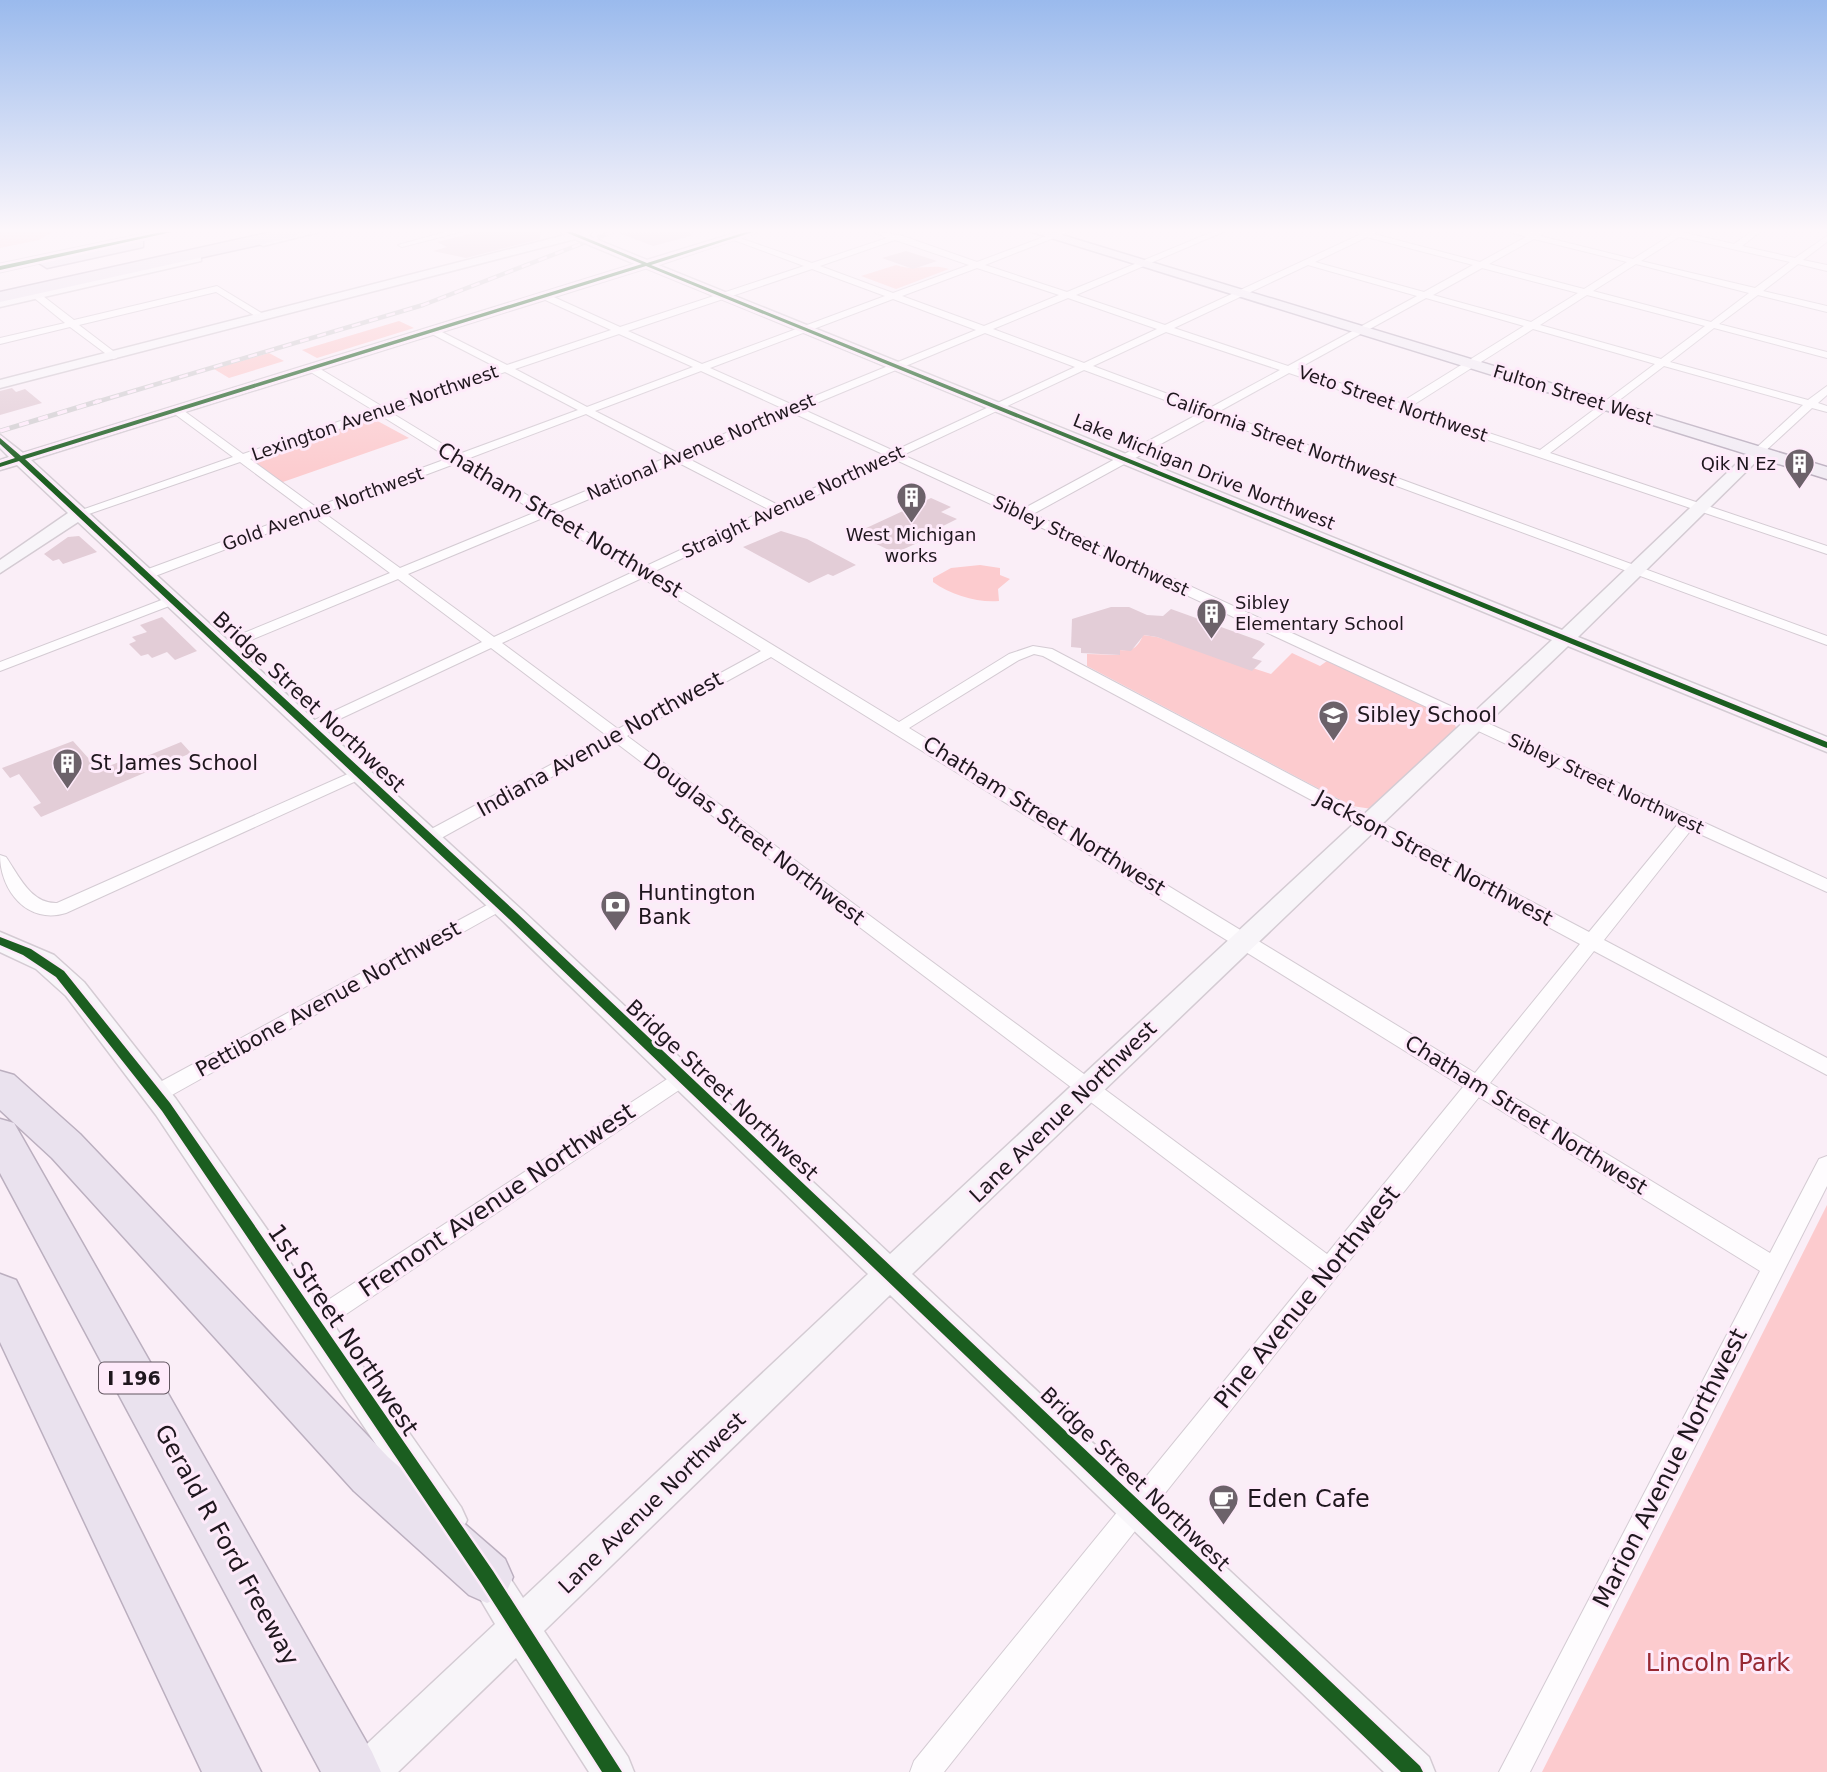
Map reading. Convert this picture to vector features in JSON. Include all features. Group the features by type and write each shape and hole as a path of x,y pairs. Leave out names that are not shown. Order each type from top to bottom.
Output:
{"highway":[{"path":"0,1086 66,1146 371,1474 487,1577"},
{"name":"Gerald R Ford Freeway","path":"0,1135 352,1772"},
{"path":"0,1294 232,1772"}],"main road":[{"name":"Fulton Street West","path":"1307,315 1827,473"}],"street":[{"path":"60,315 113,356"},
{"path":"0,341 111,315"},
{"path":"259,315 263,317"},
{"path":"0,384 272,315"},
{"path":"0,465 485,315"},
{"name":"Sibley Street Northwest","path":"586,315 1827,886"},
{"name":"Lexington Avenue Northwest","path":"79,513 666,315"},
{"name":"Lake Michigan Drive Northwest","path":"768,315 1127,458 1827,745"},
{"name":"Gold Avenue Northwest","path":"145,575 842,315"},
{"name":"California Street Northwest","path":"944,315 1827,641"},
{"name":"National Avenue Northwest","path":"222,647 1018,315"},
{"name":"Veto Street Northwest","path":"1125,315 1827,550"},
{"name":"Straight Avenue Northwest","path":"309,727 1194,315"},
{"path":"1023,514 1391,315"},
{"path":"1492,315 1827,409"},
{"path":"1402,407 1550,315"},
{"path":"1672,315 1827,355"},
{"path":"1542,454 1726,315"},
{"path":"433,331 777,509"},
{"name":"Chatham Street Northwest","path":"313,369 1773,1267"},
{"path":"1758,452 1827,389"},
{"name":"Douglas Street Northwest","path":"176,410 1330,1270"},
{"name":"Bridge Street Northwest","path":"0,440 500,904 1414,1772"},
{"name":"Lane Avenue Northwest","path":"368,1772 520,1626 549,1603 1087,1087 1476,724 1758,452"},
{"path":"0,568 79,513"},
{"path":"0,667 172,600"},
{"name":"Indiana Avenue Northwest","path":"428,838 772,650"},
{"name":"Jackson Street Northwest","path":"899,728 1014,657 1041,650 1072,664 1827,1067"},
{"path":"0,861 28,903 46,912 75,903 359,774"},
{"name":"Pine Avenue Northwest","path":"925,1772 1688,821"},
{"name":"Pettibone Avenue Northwest","path":"156,1094 500,904"},
{"name":"1st Street Northwest","path":"3,942 27,951 60,974 156,1094 487,1577 613,1772"},
{"name":"Fremont Avenue Northwest","path":"313,1323 681,1078"},
{"name":"Marion Avenue Northwest","path":"1514,1772 1827,1165"}],"green space":[{"path":"399,321 414,328 317,358 302,350"},
{"path":"269,353 284,361 229,378 214,369"},
{"path":"372,418 409,438 280,483 250,461"},
{"path":"980,565 1000,568 1000,575 1010,579 998,589 999,601 965,597 933,582 933,578 951,568"},
{"path":"1143,635 1157,637 1271,674 1292,653 1320,666 1327,661 1452,719 1457,729 1372,809 1352,806 1087,666 1087,654 1119,655 1120,650 1137,646"},
{"name":"Lincoln Park","path":"1827,1205 1827,1772 1542,1772"}],"building":[{"path":"12,388 16,392 25,389 42,403 0,415 0,391"},
{"name":"West Michigan works","path":"931,498 951,507 941,512 957,519 939,528 944,531 895,553 864,538 872,534 862,530"},
{"path":"781,531 807,539 856,565 809,583 743,547"},
{"path":"79,536 97,552 63,564 59,559 53,561 44,554 68,537"},
{"name":"Sibley Elementary School","path":"1111,607 1129,607 1147,615 1163,616 1171,609 1260,641 1265,644 1252,658 1262,661 1252,671 1157,637 1144,635 1131,651 1120,650 1120,655 1081,653 1081,648 1071,647 1072,619"},
{"path":"162,617 197,651 175,660 167,652 152,658 148,654 141,656 129,644 136,641 132,637 147,632 140,625"},
{"name":"St James School","path":"73,741 99,770 129,758 135,761 181,742 191,753 41,817 33,807 41,803 19,774 10,778 2,768"}],"railway":[{"path":"93,403 390,315"},
{"path":"0,431 99,401"}],"cycle path":[{"path":"0,465 484,315"},
{"path":"770,315 1827,745"},
{"path":"0,440 513,916 1414,1772"},
{"path":"0,941 27,952 60,974 166,1107 487,1577 613,1772"}],"place":[{"name":"Qik N Ez","path":"1799,491"},
{"name":"West Michigan works","path":"911,524"},
{"name":"Sibley Elementary School","path":"1212,640"},
{"name":"Sibley School","path":"1334,742"},
{"name":"St James School","path":"67,790"},
{"name":"Huntington Bank","path":"615,932"},
{"name":"Eden Cafe","path":"1224,1526"}]}
